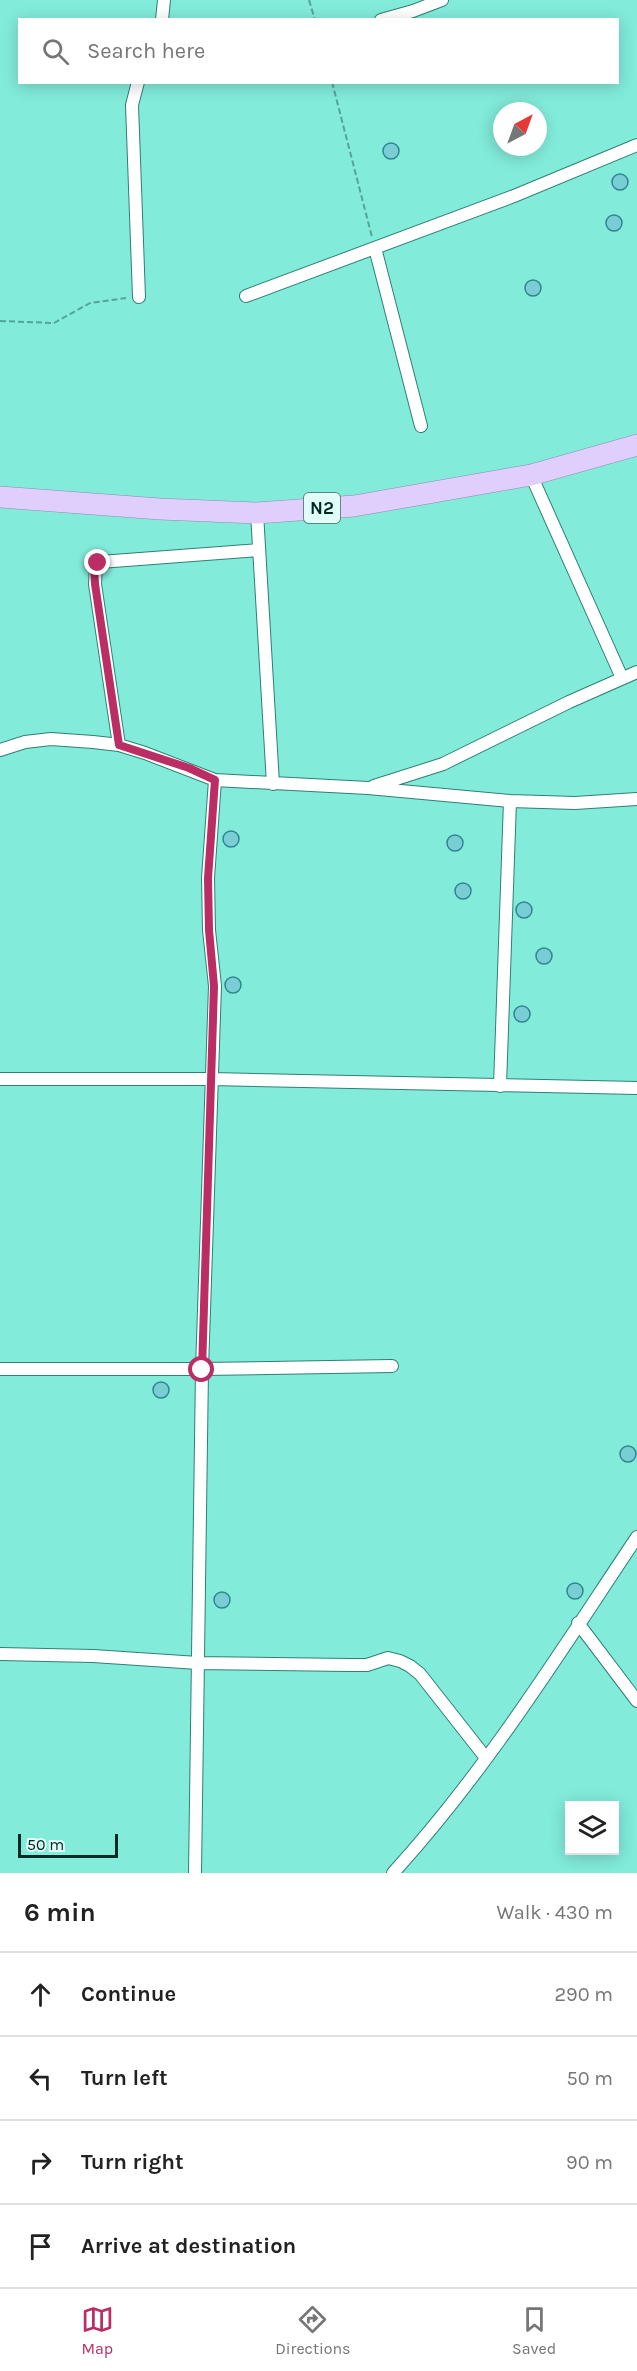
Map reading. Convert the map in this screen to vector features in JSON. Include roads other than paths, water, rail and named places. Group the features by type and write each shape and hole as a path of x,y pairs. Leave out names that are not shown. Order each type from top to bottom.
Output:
{"highway":[{"name":"N2","path":"0,497 257,513 354,506 531,475 637,445"}],"street":[{"path":"162,18 164,0"},
{"path":"388,18 442,0"},
{"path":"137,84 132,105 139,297"},
{"path":"246,296 514,196 637,146"},
{"path":"375,248 421,426"},
{"path":"531,475 622,678"},
{"path":"257,513 273,784"},
{"path":"119,745 94,578 96,565 100,562 259,550"},
{"path":"368,788 443,764 637,672"},
{"path":"0,750 26,742 51,739 119,745 189,768 215,780 368,788 510,801 575,803 637,799"},
{"path":"195,1873 202,1370 214,986 209,930 208,878 215,780"},
{"path":"500,1086 510,801"},
{"path":"0,1079 211,1079 637,1088"},
{"path":"0,1369 202,1370 392,1366"},
{"path":"393,1873 433,1829 486,1758 538,1686 637,1536"},
{"path":"578,1623 637,1701"},
{"path":"0,1654 93,1656 198,1663 367,1665 388,1658 400,1660 420,1674 486,1758"}]}
